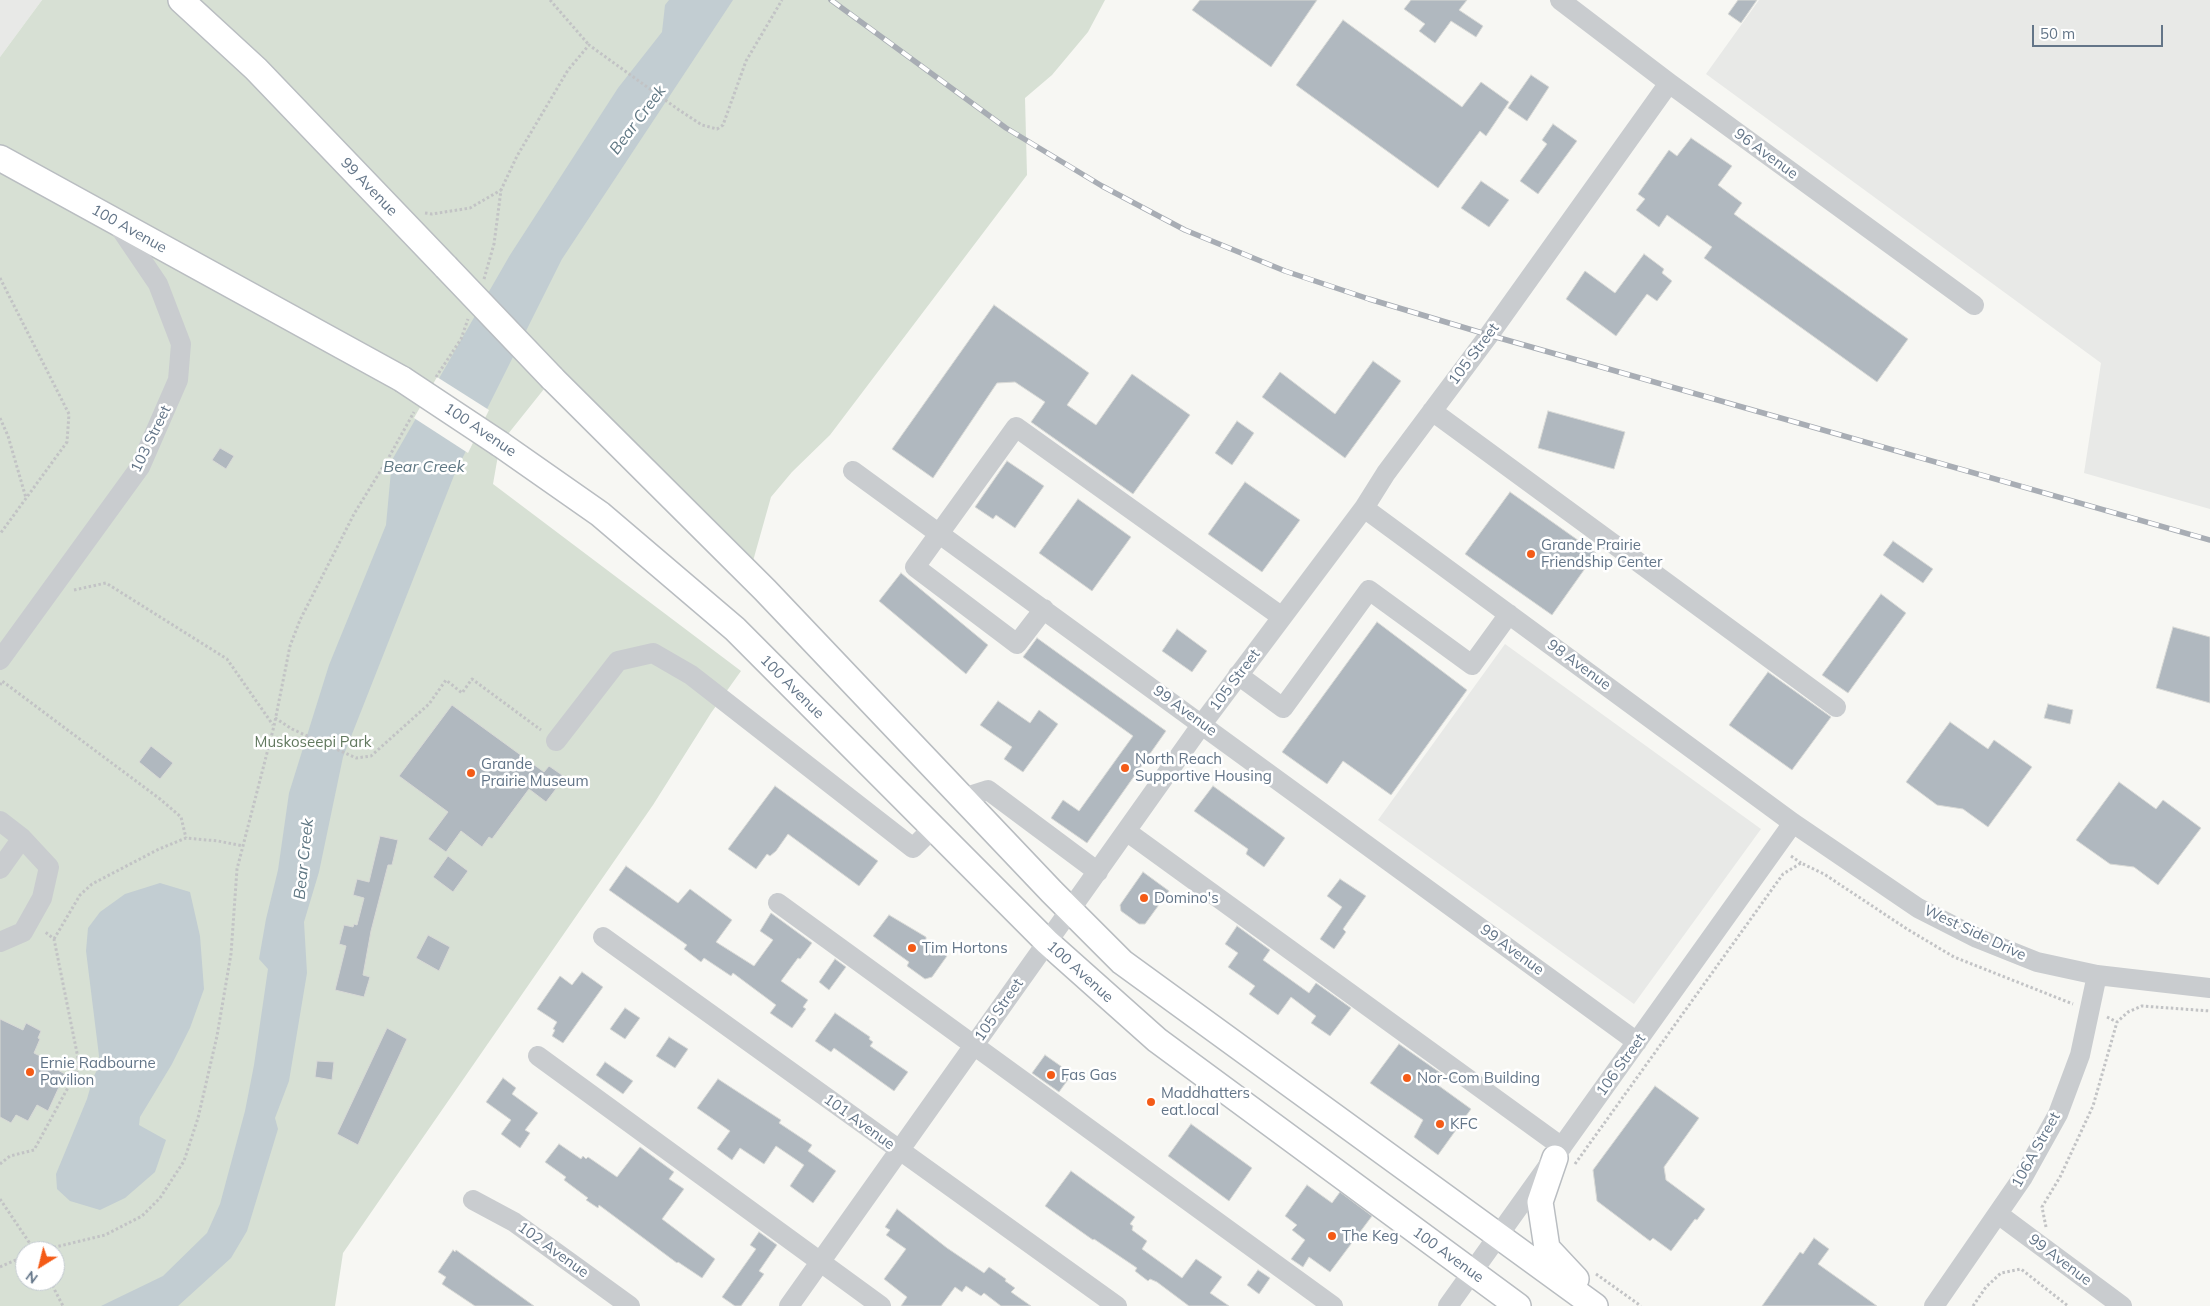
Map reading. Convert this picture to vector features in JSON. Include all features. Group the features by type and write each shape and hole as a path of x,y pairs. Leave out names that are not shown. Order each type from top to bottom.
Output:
{"main road":[{"name":"99 Avenue","path":"182,0 256,69 552,378 765,590 963,798"},
{"name":"100 Avenue","path":"0,158 402,379 500,444 600,514 735,629 1047,942 1157,1040 1518,1306"},
{"path":"963,798 1070,911 1122,962 1595,1306"},
{"path":"1563,1158 1540,1202 1547,1248 1602,1306"}],"street":[{"name":"96 Avenue","path":"1560,0 1669,83 1974,305"},
{"name":"105 Street","path":"789,1306 1202,724 1364,508 1386,473 1489,335 1669,83"},
{"name":"103 Street","path":"4,667 140,467 178,380 181,344 158,284 117,223"},
{"path":"1432,411 1836,707"},
{"path":"1044,609 1017,644 914,567 940,534 1016,427 1282,617"},
{"name":"99 Avenue","path":"853,471 1637,1042"},
{"name":"98 Avenue","path":"1364,508 1793,823"},
{"path":"1238,675 1283,708 1369,590 1472,665 1509,614"},
{"path":"556,741 618,661 653,653 691,675 913,848 933,828"},
{"path":"963,798 988,790 1098,872"},
{"path":"0,821 22,838 49,867 42,898 23,932 0,942"},
{"name":"West Side Drive","path":"1793,823 1918,908 1977,938 2037,962 2097,976 2210,988"},
{"name":"106 Street","path":"1448,1306 1498,1236 1563,1158 1637,1042 1793,823"},
{"path":"1126,832 1563,1158"},
{"path":"0,869 22,838"},
{"path":"778,903 1333,1306"},
{"name":"101 Avenue","path":"603,937 1117,1306"},
{"name":"106A Street","path":"1934,1306 2023,1176 2058,1114 2080,1055 2097,976"},
{"path":"538,1056 881,1306"},
{"name":"102 Avenue","path":"473,1200 514,1222 630,1306"},
{"name":"99 Avenue","path":"1998,1214 2122,1306"}],"path":[{"path":"550,0 589,44 616,65 678,110 702,125 717,129 723,125 746,61 782,0"},
{"path":"483,280 494,244 501,190 516,156 568,70 589,44"},
{"path":"418,213 432,214 470,208 501,190"},
{"path":"0,278 69,414 67,442 0,534"},
{"path":"435,379 461,339 470,314"},
{"path":"65,1245 105,1235 142,1216 160,1198 184,1161 198,1118 217,1036 231,954 237,870 274,726 290,646 300,620 354,514 389,457 414,411"},
{"path":"0,418 8,436 26,498"},
{"path":"66,591 106,584 226,659 274,726"},
{"path":"4,667 1,683 160,799 181,817 186,838"},
{"path":"275,718 292,730 356,758 371,756 429,704 446,680 462,693 472,679 556,741"},
{"path":"54,939 80,895 92,884 159,849 186,838 218,840 243,846"},
{"path":"1563,1158 1702,989 1782,874 1800,863 1824,874 1954,957 2041,990 2063,1002 2090,1009 2117,1022"},
{"path":"0,1164 10,1156 34,1150 77,1071 78,1058 54,939 37,926"},
{"path":"2048,1232 2042,1207 2060,1177 2093,1106 2117,1022 2128,1012 2142,1006 2210,1011"},
{"path":"0,1199 28,1241"},
{"path":"0,1267 15,1260"},
{"path":"1973,1306 1986,1287 2001,1273 2021,1269 2068,1306"},
{"path":"56,1291 63,1306"}],"shaded area":[{"path":"0,0 42,0 0,57"},
{"path":"1759,0 2210,0 2210,509 2084,473 2101,363 1706,74"},
{"path":"1505,644 1761,829 1634,1004 1378,820"}],"green space":[{"name":"Muskoseepi Park","path":"42,0 1105,0 1088,32 1052,75 1025,98 1027,175 830,435 792,472 771,497 753,561 552,379 500,444 493,484 741,671 711,713 653,805 343,1253 335,1306 0,1306 0,57"}],"water":[{"name":"Bear Creek","path":"669,0 733,0 562,259 455,473 343,757 319,872 304,922 307,973 289,1081 275,1118 278,1129 247,1231 231,1258 178,1306 101,1306 163,1276 207,1233 220,1204 245,1111 254,1065 268,969 259,959 266,919 278,870 289,793 329,665 386,525 392,460 510,255 618,88 662,32 665,5"},
{"path":"160,883 190,892 200,936 204,989 190,1028 172,1064 140,1117 139,1125 166,1140 155,1172 125,1198 100,1210 70,1201 57,1189 56,1174 100,1064 86,951 88,928 100,912 125,894"}],"pier":[{"path":"437,377 489,410 468,453 414,418"}],"building":[{"path":"1200,0 1317,0 1271,67 1192,10"},
{"path":"1411,0 1467,0 1459,10 1483,26 1476,37 1451,21 1435,43 1419,31 1425,24 1404,9"},
{"path":"1738,0 1757,0 1741,23 1728,14"},
{"path":"1343,20 1462,107 1481,82 1509,102 1486,136 1480,131 1438,188 1296,85"},
{"path":"1531,75 1549,87 1527,121 1508,108"},
{"path":"1553,124 1577,141 1538,194 1520,181 1547,144 1542,140"},
{"path":"1691,138 1732,166 1718,185 1742,203 1734,214 1908,339 1877,382 1704,258 1712,247 1667,215 1659,227 1636,210 1645,199 1638,194 1669,150 1677,156"},
{"path":"1481,181 1509,200 1489,227 1461,208"},
{"path":"1644,254 1664,269 1662,273 1672,281 1657,301 1647,294 1616,336 1566,299 1585,271 1615,293"},
{"path":"994,305 1089,373 1067,405 1096,425 1132,374 1190,415 1133,494 1031,422 1045,402 1015,382 997,383 933,478 892,449"},
{"path":"1373,361 1401,381 1345,458 1262,397 1280,372 1335,414"},
{"path":"1548,411 1625,432 1614,469 1538,448"},
{"path":"1237,421 1254,433 1232,465 1215,453"},
{"path":"220,448 234,456 226,469 212,460"},
{"path":"1007,461 1044,486 1015,528 996,515 993,519 975,507"},
{"path":"1245,482 1300,520 1262,572 1208,534"},
{"name":"Grande Prairie Friendship Center","path":"1510,492 1596,553 1552,615 1465,554"},
{"path":"1078,499 1131,537 1092,591 1039,553"},
{"path":"1893,541 1933,569 1923,583 1883,555"},
{"path":"901,573 988,645 966,674 879,601"},
{"path":"1881,594 1906,613 1848,693 1822,675"},
{"path":"1377,622 1467,690 1391,795 1343,761 1327,784 1282,752"},
{"path":"2173,627 2210,637 2210,703 2156,688"},
{"path":"1177,629 1207,651 1192,672 1162,651"},
{"name":"North Reach Supportive Housing","path":"1037,638 1166,731 1087,843 1051,818 1063,800 1079,811 1133,736 1023,657"},
{"path":"1768,672 1831,717 1792,770 1729,725"},
{"path":"998,701 1030,723 1039,710 1058,724 1023,772 1004,759 1012,747 980,725"},
{"path":"2048,704 2073,710 2070,724 2044,718"},
{"name":"Grande Prairie Museum","path":"452,705 544,772 549,766 565,777 546,802 529,789 492,839 489,837 482,847 461,831 446,852 428,839 448,812 399,776"},
{"path":"1950,722 1988,749 1994,740 2032,767 1988,827 1963,809 1937,805 1906,782"},
{"path":"151,746 173,763 160,779 139,762"},
{"path":"2119,782 2156,809 2163,800 2201,828 2158,885 2134,867 2110,864 2076,840"},
{"path":"775,786 878,861 859,886 788,834 776,851 770,856 767,854 756,869 728,849"},
{"path":"1213,786 1285,838 1264,867 1246,854 1248,849 1194,811"},
{"path":"380,836 398,840 392,865 388,865 371,931 363,975 370,977 364,997 335,990 346,946 339,944 344,925 353,927 354,924 357,925 364,898 353,895 357,879 369,882"},
{"path":"448,856 468,871 453,892 433,877"},
{"path":"626,866 678,903 690,889 732,920 716,942 754,966 773,940 760,931 771,913 812,943 781,981 808,1000 803,1007 806,1009 792,1028 770,1013 776,1005 733,973 731,976 704,958 701,962 684,949 687,945 609,890"},
{"name":"Domino's","path":"1143,872 1169,891 1145,924 1139,924 1121,911 1120,905"},
{"path":"1340,879 1366,896 1343,929 1346,932 1334,949 1320,939 1342,907 1327,896"},
{"name":"Tim Hortons","path":"889,915 926,937 926,941 947,956 932,977 925,979 907,966 909,962 873,936"},
{"path":"1237,926 1270,950 1263,960 1309,993 1316,983 1351,1008 1330,1036 1311,1023 1316,1016 1291,997 1278,1015 1249,994 1255,986 1228,967 1238,953 1225,944"},
{"path":"428,935 450,947 439,971 416,958"},
{"path":"835,959 846,967 829,990 819,982"},
{"path":"582,972 603,987 563,1043 552,1036 557,1022 537,1009 560,976 572,985"},
{"path":"625,1008 640,1018 625,1039 610,1029"},
{"path":"835,1013 870,1037 869,1039 873,1042 870,1046 908,1072 894,1091 834,1048 831,1052 815,1041"},
{"name":"Ernie Radbourne Pavilion","path":"0,1019 23,1030 26,1023 41,1031 34,1053 58,1065 56,1069 65,1074 48,1111 37,1105 28,1121 16,1115 11,1123 0,1117"},
{"path":"387,1028 407,1039 358,1145 337,1134"},
{"path":"669,1037 688,1049 675,1068 656,1056"},
{"path":"1399,1044 1442,1074 1435,1083 1471,1109 1438,1155 1414,1137 1423,1120 1370,1083"},
{"name":"Fas Gas","path":"1045,1055 1072,1074 1059,1092 1032,1073"},
{"path":"317,1061 334,1062 332,1080 315,1077"},
{"path":"605,1062 633,1081 623,1094 596,1075"},
{"path":"503,1078 516,1088 512,1094 538,1113 525,1130 530,1133 520,1148 501,1134 511,1120 486,1102"},
{"path":"718,1079 781,1120 779,1123 812,1145 808,1151 836,1171 813,1203 790,1186 804,1165 776,1146 764,1164 740,1148 732,1160 717,1149 730,1131 697,1108"},
{"path":"1655,1086 1699,1118 1664,1167 1666,1180 1705,1209 1671,1251 1653,1238 1650,1241 1597,1201 1593,1170"},
{"path":"1191,1124 1252,1168 1229,1201 1168,1156"},
{"path":"559,1144 581,1159 583,1156 586,1159 588,1157 617,1177 640,1147 674,1172 669,1179 684,1189 662,1219 715,1259 702,1278 677,1263 599,1205 598,1208 586,1200 588,1198 564,1180 566,1177 545,1162"},
{"path":"1071,1171 1135,1217 1130,1224 1133,1226 1132,1230 1147,1241 1142,1249 1182,1278 1196,1259 1222,1277 1210,1293 1229,1306 1189,1306 1157,1282 1150,1279 1148,1281 1135,1271 1137,1268 1045,1206"},
{"name":"The Keg","path":"1307,1185 1332,1203 1340,1192 1372,1216 1330,1272 1309,1257 1303,1267 1291,1259 1305,1240 1292,1230 1297,1225 1285,1216"},
{"path":"897,1209 947,1248 984,1273 989,1267 1006,1279 1005,1281 1015,1288 1011,1292 1031,1306 1001,1306 984,1293 981,1296 966,1286 962,1292 955,1287 941,1306 901,1306 907,1297 884,1279 906,1249 886,1235 890,1230 885,1227"},
{"path":"759,1232 777,1245 759,1271 764,1274 741,1306 735,1306 722,1297 756,1249 750,1245"},
{"path":"1814,1238 1829,1249 1818,1264 1877,1306 1762,1306 1800,1252 1803,1254"},
{"path":"453,1250 455,1252 456,1250 534,1306 475,1306 442,1284 446,1277 438,1272"},
{"path":"1258,1270 1270,1278 1259,1294 1247,1285"}],"railway":[{"path":"831,0 1006,128 1102,186 1185,230 1285,271 1369,299 1489,335 2210,540"}],"place":[{"name":"Grande Prairie Friendship Center","path":"1531,554"},
{"name":"North Reach Supportive Housing","path":"1125,768"},
{"name":"Grande Prairie Museum","path":"471,773"},
{"name":"Domino's","path":"1144,898"},
{"name":"Tim Hortons","path":"912,948"},
{"name":"Ernie Radbourne Pavilion","path":"30,1072"},
{"name":"Fas Gas","path":"1051,1075"},
{"name":"Nor-Com Building","path":"1407,1078"},
{"name":"Maddhatters eat.local","path":"1151,1102"},
{"name":"KFC","path":"1440,1124"},
{"name":"The Keg","path":"1332,1236"}]}
